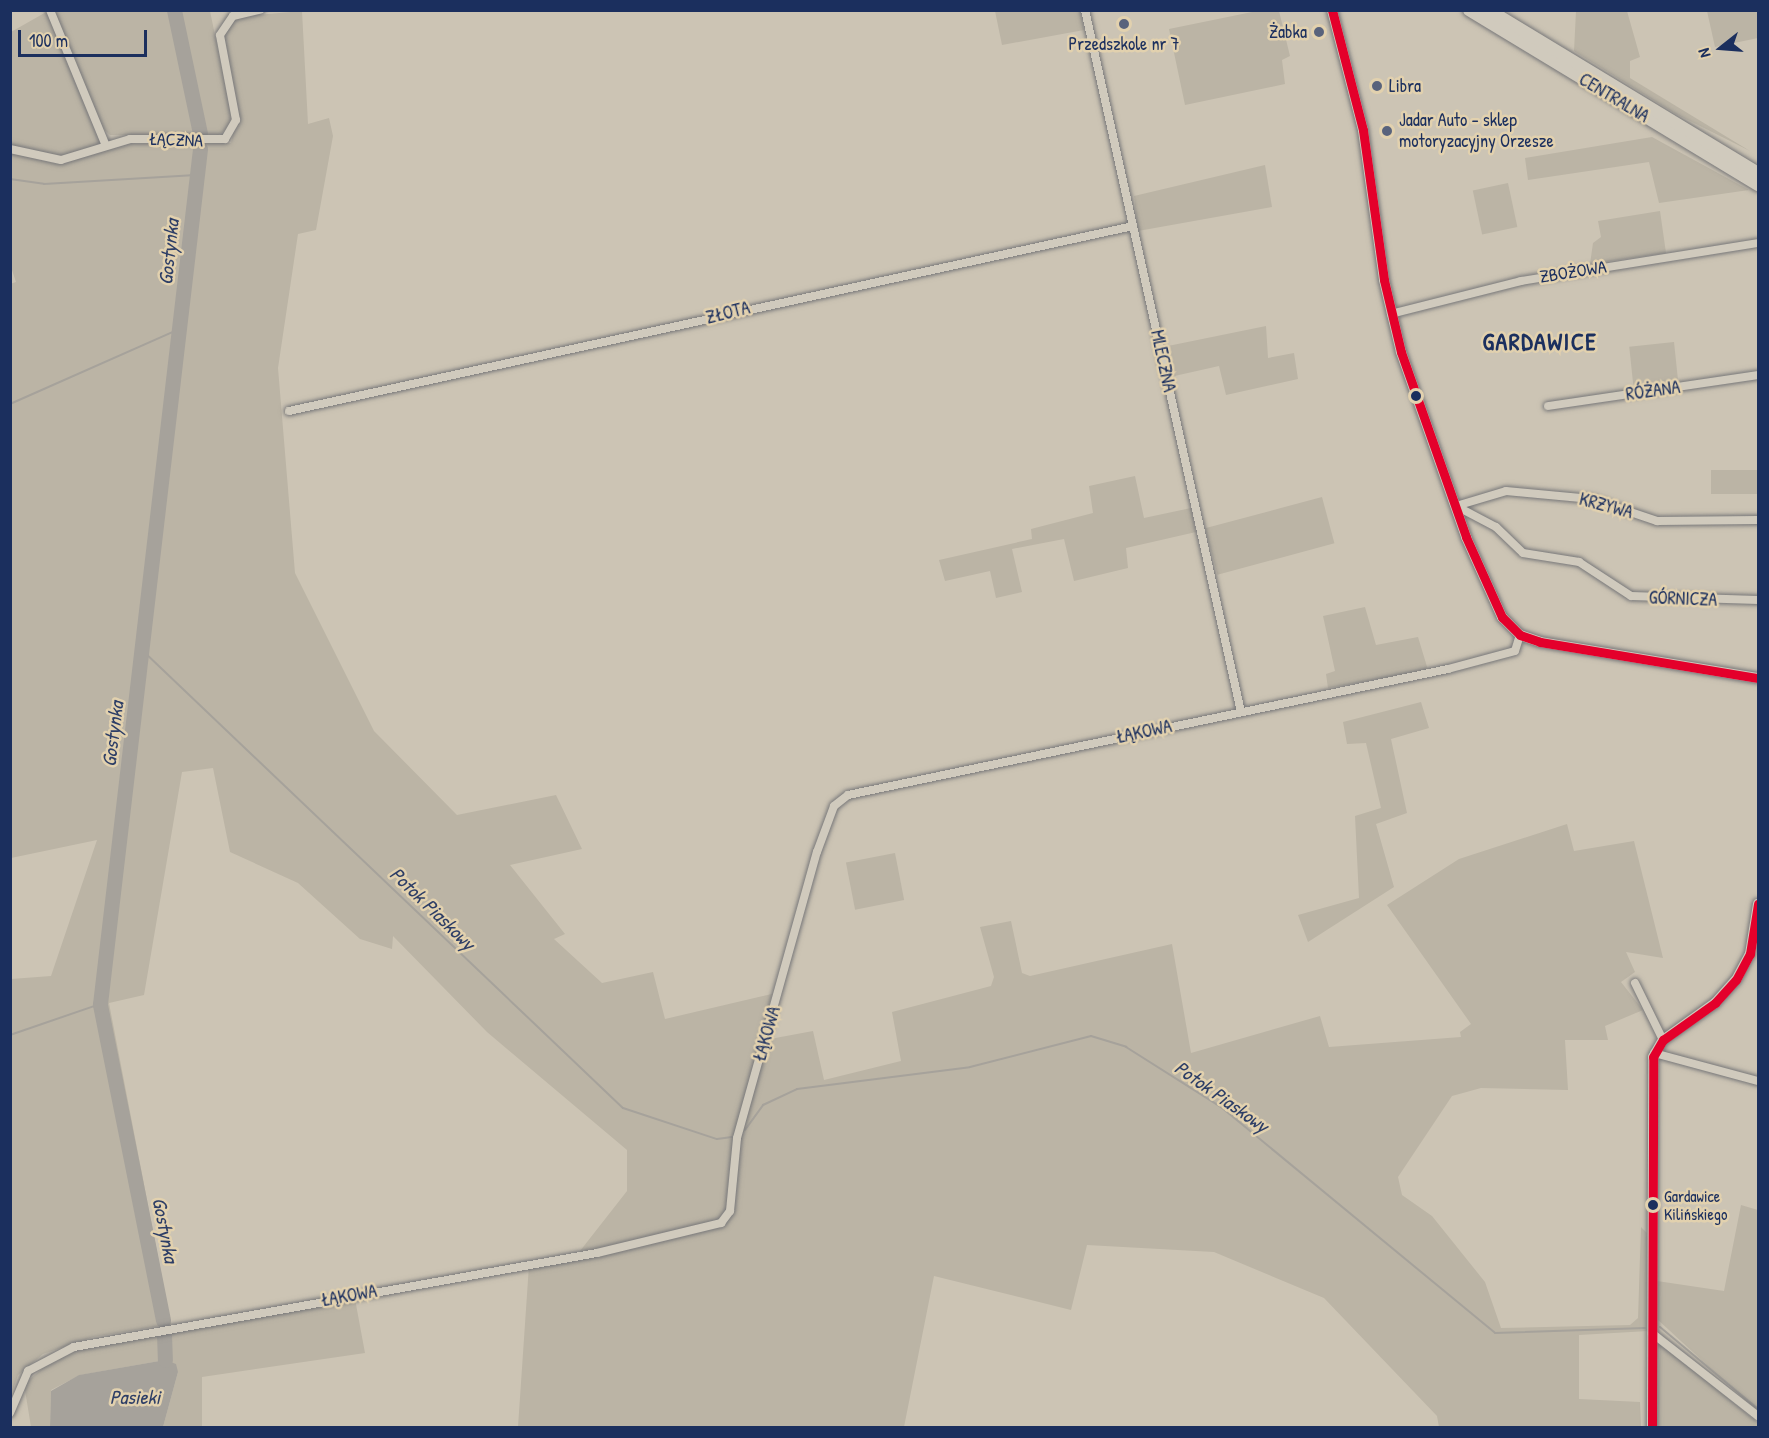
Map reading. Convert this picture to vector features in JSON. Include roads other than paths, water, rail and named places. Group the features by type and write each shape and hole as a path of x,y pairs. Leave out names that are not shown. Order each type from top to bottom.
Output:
{"main road":[{"name":"CENTRALNA","path":"1469,10 1758,186"},
{"name":"CENTRALNA","path":"1489,10 1758,173"}],"street":[{"path":"50,10 106,146"},
{"name":"ŁĄCZNA","path":"10,149 61,160 130,139 219,142 233,135 236,120 220,43 223,26 233,16 260,10"},
{"name":"MLECZNA","path":"1085,10 1241,712"},
{"path":"1332,10 1362,130 1391,314 1456,506 1496,606 1520,635 1758,678"},
{"name":"ZŁOTA","path":"289,411 1133,226"},
{"name":"ZBOŻOWA","path":"1391,314 1521,281 1758,243"},
{"name":"RÓŻANA","path":"1548,406 1758,375"},
{"name":"KRZYWA","path":"1456,506 1506,491 1592,499 1657,521 1758,520"},
{"name":"GÓRNICZA","path":"1456,506 1496,527 1523,554 1579,562 1631,596 1758,600"},
{"name":"ŁĄKOWA","path":"10,1413 28,1371 74,1347 641,1245 721,1222 730,1211 737,1138 834,806 848,795 1488,659 1515,651 1520,635"},
{"path":"1652,1428 1654,1053 1663,1040 1715,1003 1736,980 1750,954 1758,904"},
{"path":"1635,983 1663,1040"},
{"path":"1654,1053 1758,1081"},
{"path":"1652,1333 1664,1336 1758,1416"}],"water":[{"name":"Pasieki","path":"165,1360 176,1364 178,1372 163,1427 50,1427 51,1391 79,1375"}],"waterway":[{"name":"Gostynka","path":"174,10 200,133"},
{"name":"Gostynka","path":"163,1320 100,1004 200,149"},
{"path":"10,179 44,184 196,175"},
{"path":"10,404 179,329"},
{"name":"Potok Piaskowy","path":"142,650 623,1108 717,1139 732,1137"},
{"path":"10,1035 100,1004"},
{"name":"Potok Piaskowy","path":"745,1130 763,1105 797,1089 970,1067 1091,1036 1126,1047 1221,1107 1495,1333 1645,1328"},
{"name":"Potok Piaskowy","path":"1660,1327 1758,1409"},
{"name":"Gostynka","path":"164,1334 165,1360"}],"place":[{"name":"Przedszkole nr 7","path":"1124,24"},
{"name":"Żabka","path":"1319,32"},
{"name":"Libra","path":"1377,86"},
{"name":"Jadar Auto - sklep motoryzacyjny Orzesze","path":"1387,131"},
{"name":"Gardawice Kilińskiego","path":"1653,1205"}],"district":[{"name":"GARDAWICE","path":"1540,342"}]}
